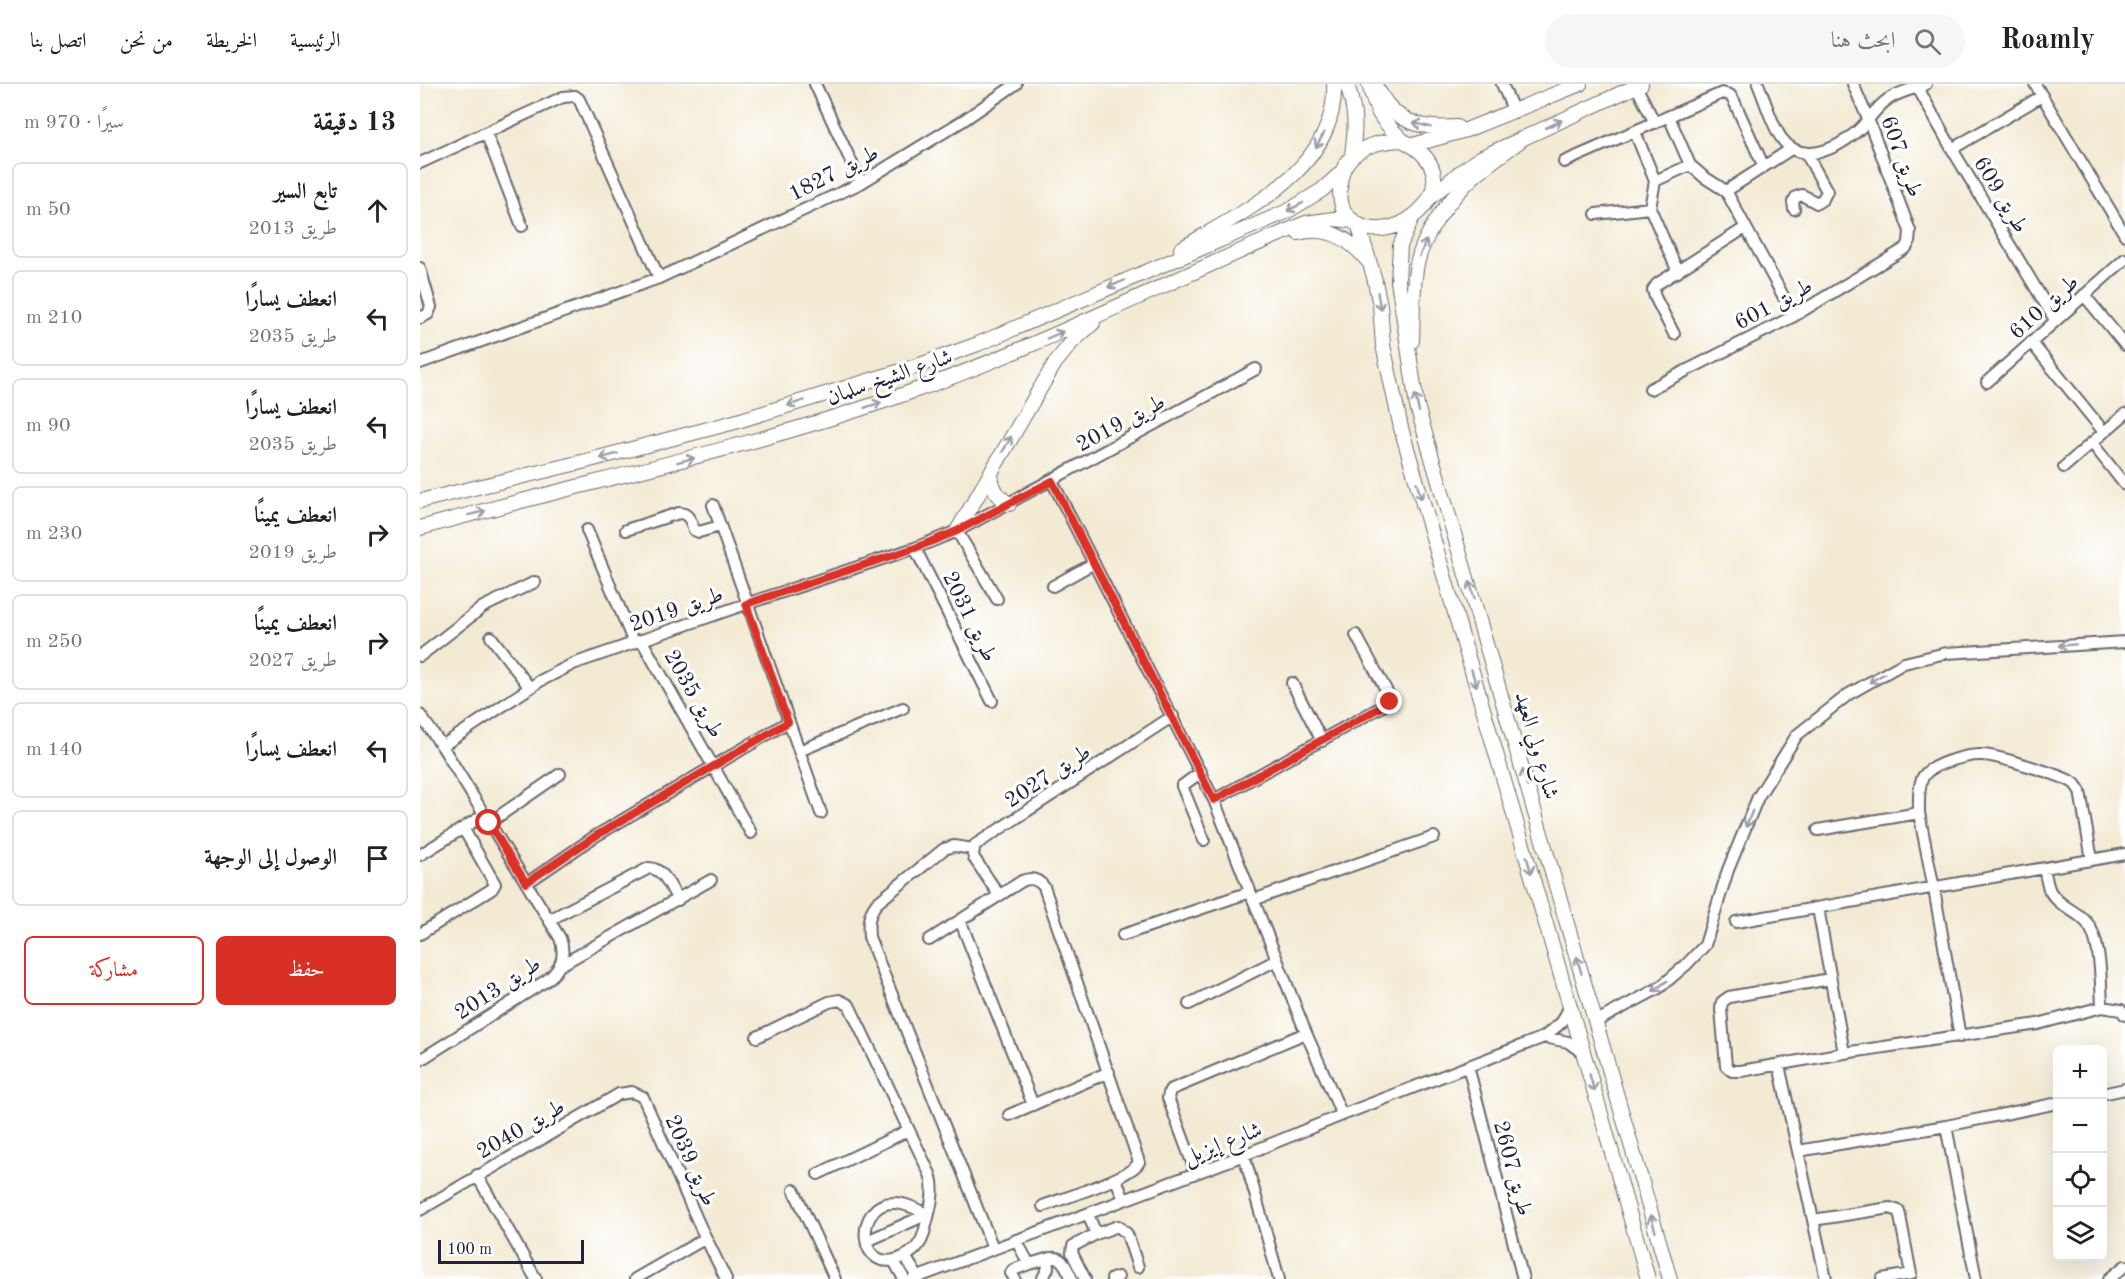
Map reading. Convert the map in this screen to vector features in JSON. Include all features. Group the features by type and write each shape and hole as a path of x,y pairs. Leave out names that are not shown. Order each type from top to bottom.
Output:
{"main road":[{"path":"1143,272 1279,189 1296,173 1322,137 1327,126 1334,100 1334,84"},
{"path":"1347,84 1354,106 1356,127 1352,155 1342,172 1340,181 1341,205 1356,223 1373,228 1388,228 1411,220 1426,206 1432,196 1480,158 1638,85"},
{"path":"1369,84 1378,114 1407,142 1422,152 1431,165 1434,180 1432,196"},
{"path":"1373,84 1395,113 1408,122 1440,128 1480,125"},
{"path":"1352,155 1375,144 1407,142 1480,125 1580,84"},
{"path":"1410,368 1414,286 1418,261 1424,244 1436,222 1458,193 1475,176 1525,137"},
{"name":"شارع الشيخ سلمان","path":"420,501 598,459 731,423 853,386 978,344 1300,205 1342,172"},
{"name":"شارع الشيخ سلمان","path":"420,528 736,447 820,422 987,364 1258,243 1315,221 1334,219 1356,223"},
{"name":"شارع ولي العهد","path":"1411,220 1400,246 1398,281 1417,406 1670,1279"},
{"name":"شارع ولي العهد","path":"1356,223 1374,277 1380,305 1383,345 1401,428 1648,1279"},
{"path":"1258,243 1306,231 1324,231 1341,236 1356,246 1367,260 1374,277"},
{"path":"957,531 1055,363 1072,342 1107,312"},
{"path":"991,472 993,487 1002,500 1009,504"},
{"path":"1576,1027 1595,1022"}],"street":[{"path":"815,84 861,183"},
{"path":"1502,84 1514,111"},
{"path":"1758,84 1781,138 1791,149 1814,154 1842,143 1858,132 1890,98 1922,86"},
{"name":"طريق 607","path":"1853,84 1910,231 1909,243"},
{"path":"2035,84 2125,235"},
{"path":"1638,85 1655,123"},
{"name":"طريق 1827","path":"420,363 659,278 861,183 964,120 1009,86"},
{"name":"طريق 609","path":"1922,86 1952,149 2055,320"},
{"path":"1564,162 1722,93 1730,95 1734,101 1763,165"},
{"path":"420,163 563,98 570,96 579,99 659,278"},
{"path":"1952,149 2042,96"},
{"path":"1669,117 1690,165 1726,191 1794,315"},
{"path":"1635,132 1655,181 1650,208 1678,272"},
{"path":"486,134 522,226"},
{"path":"1726,191 1791,149"},
{"path":"1794,209 1793,202 1796,197 1802,195 1817,202 1823,199 1827,191 1806,153"},
{"path":"1655,181 1690,165"},
{"path":"1596,214 1650,208"},
{"path":"1674,334 1653,290 1656,284 1745,228"},
{"name":"طريق 601","path":"1650,389 1794,315 1906,248 1909,243"},
{"name":"طريق 610","path":"1987,382 2125,259"},
{"path":"420,268 431,307 428,314 420,318"},
{"path":"2084,295 2125,345"},
{"path":"2031,342 2104,432"},
{"name":"طريق 2019","path":"442,746 530,688 573,664 915,548 957,531 1256,369"},
{"path":"2064,467 2125,414"},
{"path":"2092,443 2125,485"},
{"path":"1052,481 1214,800 1306,1033 1342,1115"},
{"path":"712,505 821,813"},
{"path":"626,530 679,513 688,516 694,530 699,532 720,526"},
{"name":"طريق 2035","path":"587,530 638,642 714,765 751,833"},
{"path":"957,531 997,599"},
{"name":"طريق 2031","path":"915,548 992,701"},
{"path":"1053,586 1094,563"},
{"path":"420,656 483,607 535,582"},
{"path":"1214,800 1389,703 1391,700 1356,634"},
{"path":"491,637 530,688"},
{"path":"1595,1022 1659,988 1705,945 1728,870 1758,797 1797,735 1849,694 1904,663 1946,652 2125,642"},
{"path":"1292,683 1322,741"},
{"path":"799,751 903,708"},
{"name":"طريق 2013","path":"420,715 442,746 549,920 563,946 564,955 561,965 548,980 420,1060"},
{"name":"طريق 2027","path":"973,849 978,842 1173,716"},
{"name":"طريق 2035","path":"526,883 594,837 788,722"},
{"path":"1960,1037 1918,813 1923,777 1931,768 1983,754 2057,776 2075,784 2080,791 2092,860"},
{"path":"1201,772 1182,786 1204,840"},
{"path":"420,855 463,828 487,819 560,774"},
{"path":"1818,830 1918,813"},
{"path":"420,934 492,889 495,884 463,828"},
{"path":"1123,935 1434,837"},
{"path":"993,1248 869,937 868,927 870,914 877,903 944,849 954,846 973,849 974,858 999,896"},
{"path":"1736,922 2125,854"},
{"path":"549,920 649,867 661,873 678,900"},
{"path":"2043,869 2050,892 2062,904 2086,921 2092,929 2100,967 2102,1007"},
{"path":"929,939 1027,879 1037,880 1044,886 1139,1162 1135,1169 1116,1179 1043,1206"},
{"path":"561,965 711,880"},
{"path":"1818,908 1844,1053"},
{"path":"960,920 1033,1106"},
{"path":"1189,1004 1277,960"},
{"path":"1830,980 1729,997 1722,1002 1726,1066 1732,1071 1741,1071 1844,1053 1960,1037 2038,1024 2102,1007 2121,1010 2125,1015"},
{"path":"757,1037 834,1000 845,1002 852,1009 932,1180 933,1191 928,1214 920,1243 912,1252 894,1261 886,1262 876,1258 868,1249 866,1227 869,1217 884,1204 906,1205 928,1214"},
{"name":"شارع إيزيل","path":"916,1279 1244,1155 1544,1037 1562,1022 1570,1006"},
{"path":"1196,1173 1168,1098 1170,1090 1306,1033"},
{"path":"1544,1037 1568,1042 1583,1053"},
{"path":"1779,1065 1826,1279"},
{"name":"طريق 2607","path":"1467,1066 1523,1279"},
{"path":"1010,1115 1109,1072"},
{"path":"2107,1093 2125,1089"},
{"name":"طريق 2040","path":"420,1210 620,1094 632,1092 642,1097"},
{"name":"طريق 2039","path":"642,1097 726,1279"},
{"path":"1798,1151 1946,1126 2053,1104"},
{"path":"1946,1126 1976,1279"},
{"path":"818,1173 909,1130"},
{"path":"1244,1155 1280,1279"},
{"path":"477,1175 536,1279"},
{"path":"1116,1179 1124,1200"},
{"path":"794,1190 835,1279"},
{"path":"1813,1220 1896,1209 1899,1211 1912,1277 1882,1279"},
{"path":"867,1241 928,1214"},
{"path":"1088,1214 1096,1234"},
{"path":"1084,1279 1072,1253 1073,1246 1096,1234 1119,1226 1126,1234 1138,1267"},
{"name":"طريق 2039","path":"638,1278 706,1238"},
{"path":"1016,1240 1029,1264"},
{"path":"905,1256 916,1279"},
{"path":"1015,1279 1011,1273 1013,1270 1057,1257 1062,1259 1072,1279"},
{"path":"1043,1278 1048,1268 1047,1259"},
{"path":"894,1261 904,1279"},
{"path":"2109,1279 2125,1266"}],"route":[{"path":"489,823 526,883 594,837 788,722 746,604 915,548 957,531 1052,481 1214,800 1390,702"}]}
